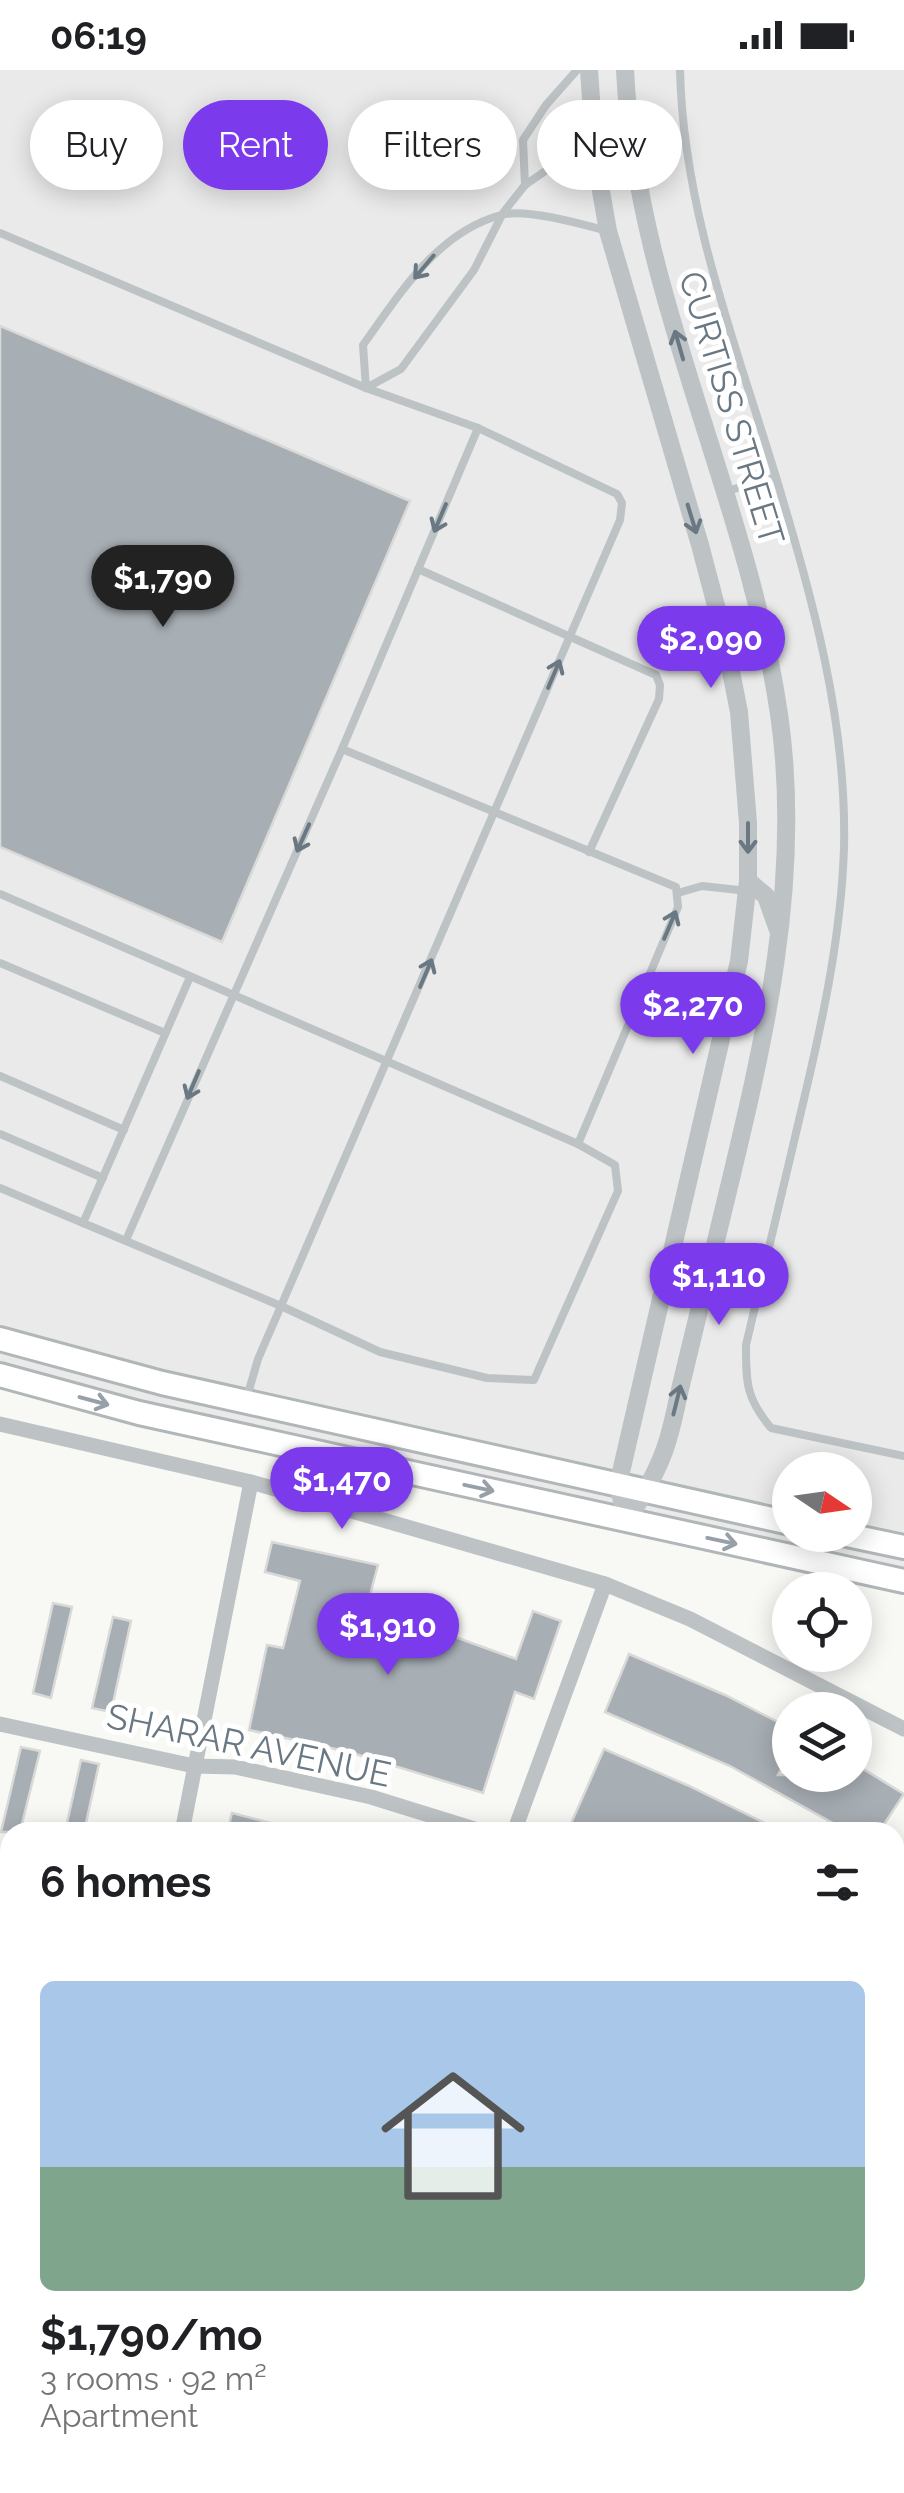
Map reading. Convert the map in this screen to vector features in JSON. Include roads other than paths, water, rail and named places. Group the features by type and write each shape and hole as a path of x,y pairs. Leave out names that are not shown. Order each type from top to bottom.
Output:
{"main road":[{"path":"0,1339 162,1383 772,1519"},
{"path":"0,1375 140,1413 904,1581"},
{"path":"872,1540 904,1547"}],"street":[{"name":"CURTISS STREET","path":"588,70 590,100"},
{"name":"CURTISS STREET","path":"625,70 628,100"},
{"name":"CURTISS STREET","path":"601,190 608,231 724,636 745,766 748,886 739,961 618,1485"},
{"name":"CURTISS STREET","path":"627,1520 646,1492 664,1452 734,1164 780,936 788,827 779,712 762,628 650,247 639,190"},
{"path":"748,886 766,896 780,936"},
{"path":"0,1424 251,1482 605,1584 690,1620 904,1730"},
{"path":"184,1822 251,1482"},
{"path":"618,1485 627,1520"},
{"path":"518,1822 605,1584"},
{"name":"SHARAR AVENUE","path":"0,1724 194,1766 235,1767 352,1793 450,1822"}],"lane":[{"path":"526,184 524,140 546,104 578,70"},
{"path":"680,70 683,120 696,199 816,610 830,672 844,845 839,932 816,1050 746,1345 746,1387 771,1428 904,1456"},
{"path":"366,388 400,369 474,270 503,213 537,176"},
{"path":"366,388 363,345 448,238 503,213 562,219 608,231"},
{"path":"0,233 366,388 478,428 617,494 622,503 620,520 280,1306 258,1359 246,1402"},
{"path":"126,1240 478,428"},
{"path":"724,492 776,477"},
{"path":"418,569 656,675 659,698 589,852"},
{"path":"342,749 671,883 678,893 678,906 578,1144"},
{"path":"678,893 702,886 748,886"},
{"path":"0,894 578,1144 616,1164 618,1191 534,1380 487,1378 380,1352 0,1188"},
{"path":"0,963 165,1034"},
{"path":"83,1222 190,977"},
{"path":"0,1076 124,1130"},
{"path":"0,1134 103,1178"}]}
